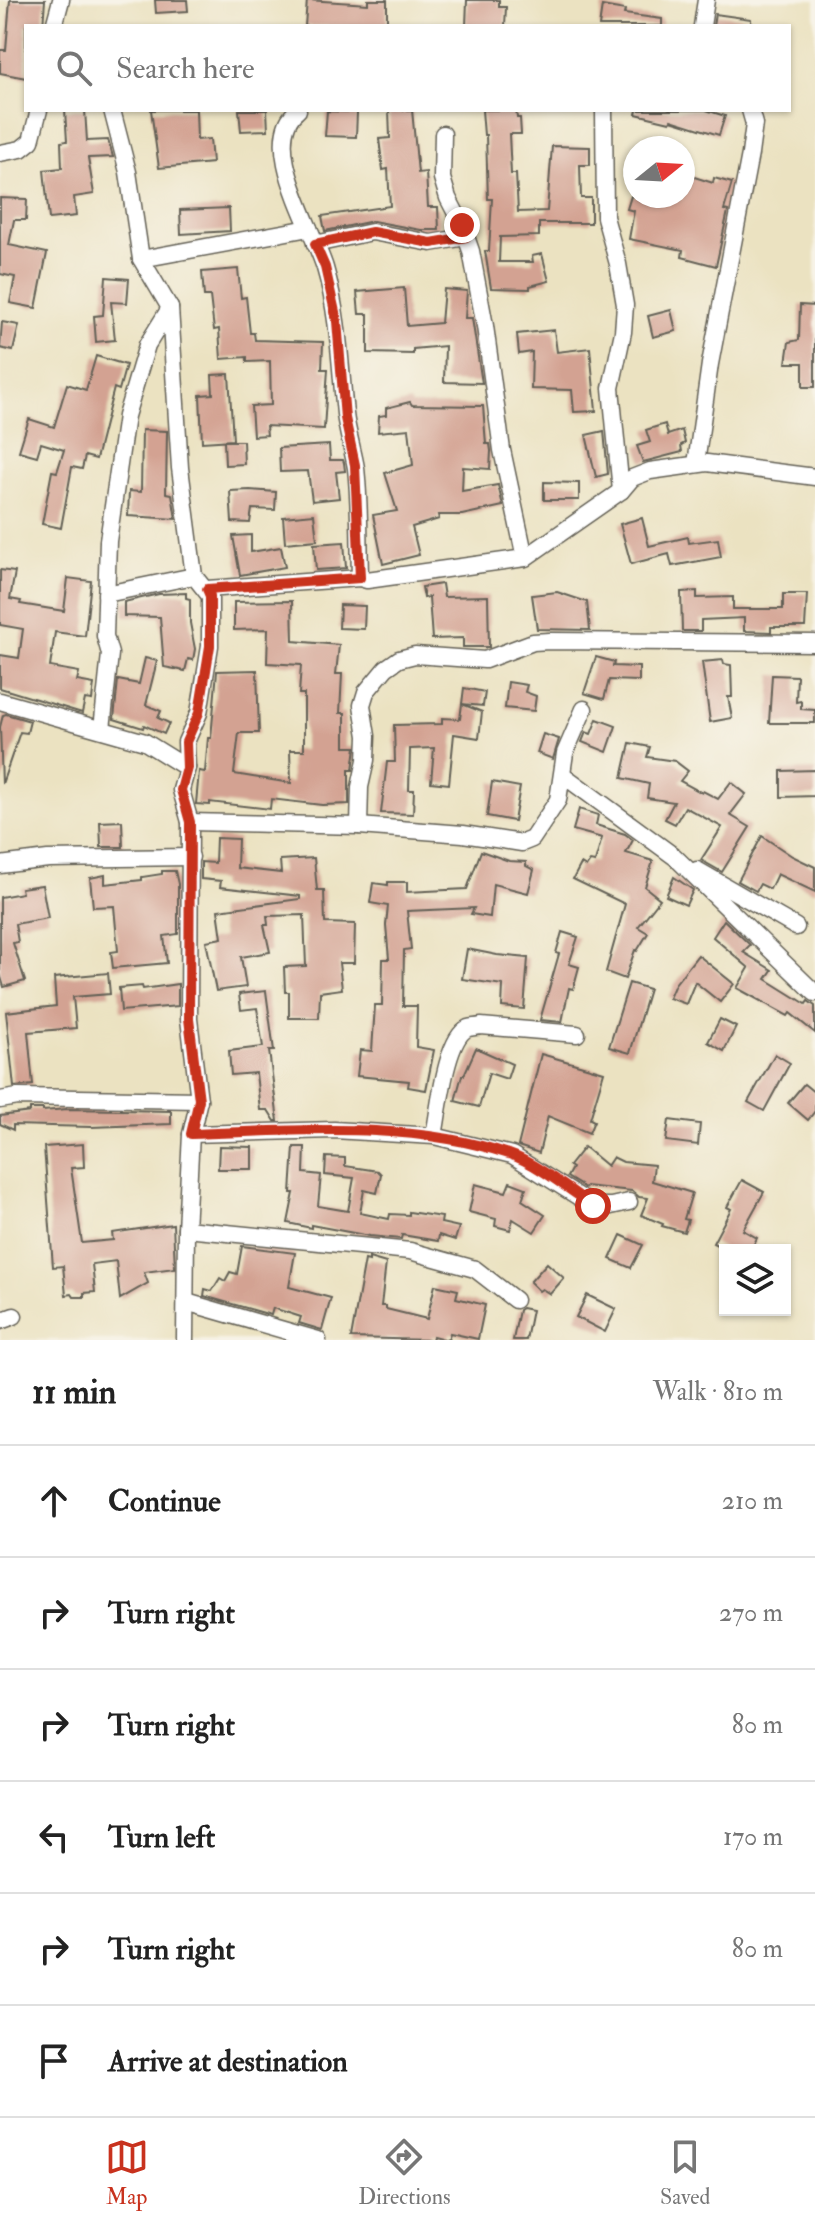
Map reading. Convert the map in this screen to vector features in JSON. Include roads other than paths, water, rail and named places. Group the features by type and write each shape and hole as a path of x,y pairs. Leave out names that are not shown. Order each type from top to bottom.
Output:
{"street":[{"path":"55,24 61,0"},
{"path":"702,24 706,0"},
{"path":"0,153 21,149 31,141 38,112"},
{"path":"113,112 128,172 141,259 170,308 180,468 194,576 210,596 210,646 199,713 186,742 187,768 181,790 190,822 189,1019 199,1100 191,1134 185,1340"},
{"path":"295,112 289,117 282,132 283,161 325,267 337,321 345,418 355,465 360,578"},
{"path":"604,112 605,217 625,305 623,332 611,388 621,491"},
{"path":"696,464 710,364 750,154 754,124 751,112"},
{"path":"443,134 442,178 466,237 485,326 502,450 525,558"},
{"path":"141,259 312,236 372,232 431,243 466,237"},
{"path":"102,729 110,654 105,636 108,541 126,416 147,345 170,308"},
{"path":"207,589 367,580 525,558 621,491 632,478 650,471 707,463 815,477"},
{"path":"106,594 194,576"},
{"path":"359,826 360,787 366,748 362,705 366,692 386,668 399,659 415,655 485,660 533,642 549,641 815,643"},
{"path":"0,701 145,742 187,768"},
{"path":"190,822 359,826 463,834 522,843 532,839 558,800 565,753 584,709"},
{"path":"563,775 675,857 796,927"},
{"path":"0,865 48,859 191,857"},
{"path":"675,857 815,993"},
{"path":"434,1136 450,1053 467,1028 481,1026 577,1034"},
{"path":"0,1100 18,1097 199,1100"},
{"path":"191,1134 334,1130 434,1136 512,1155 593,1206 629,1202"},
{"path":"186,1229 410,1251 475,1269 515,1300"},
{"path":"186,1302 318,1340"}]}
